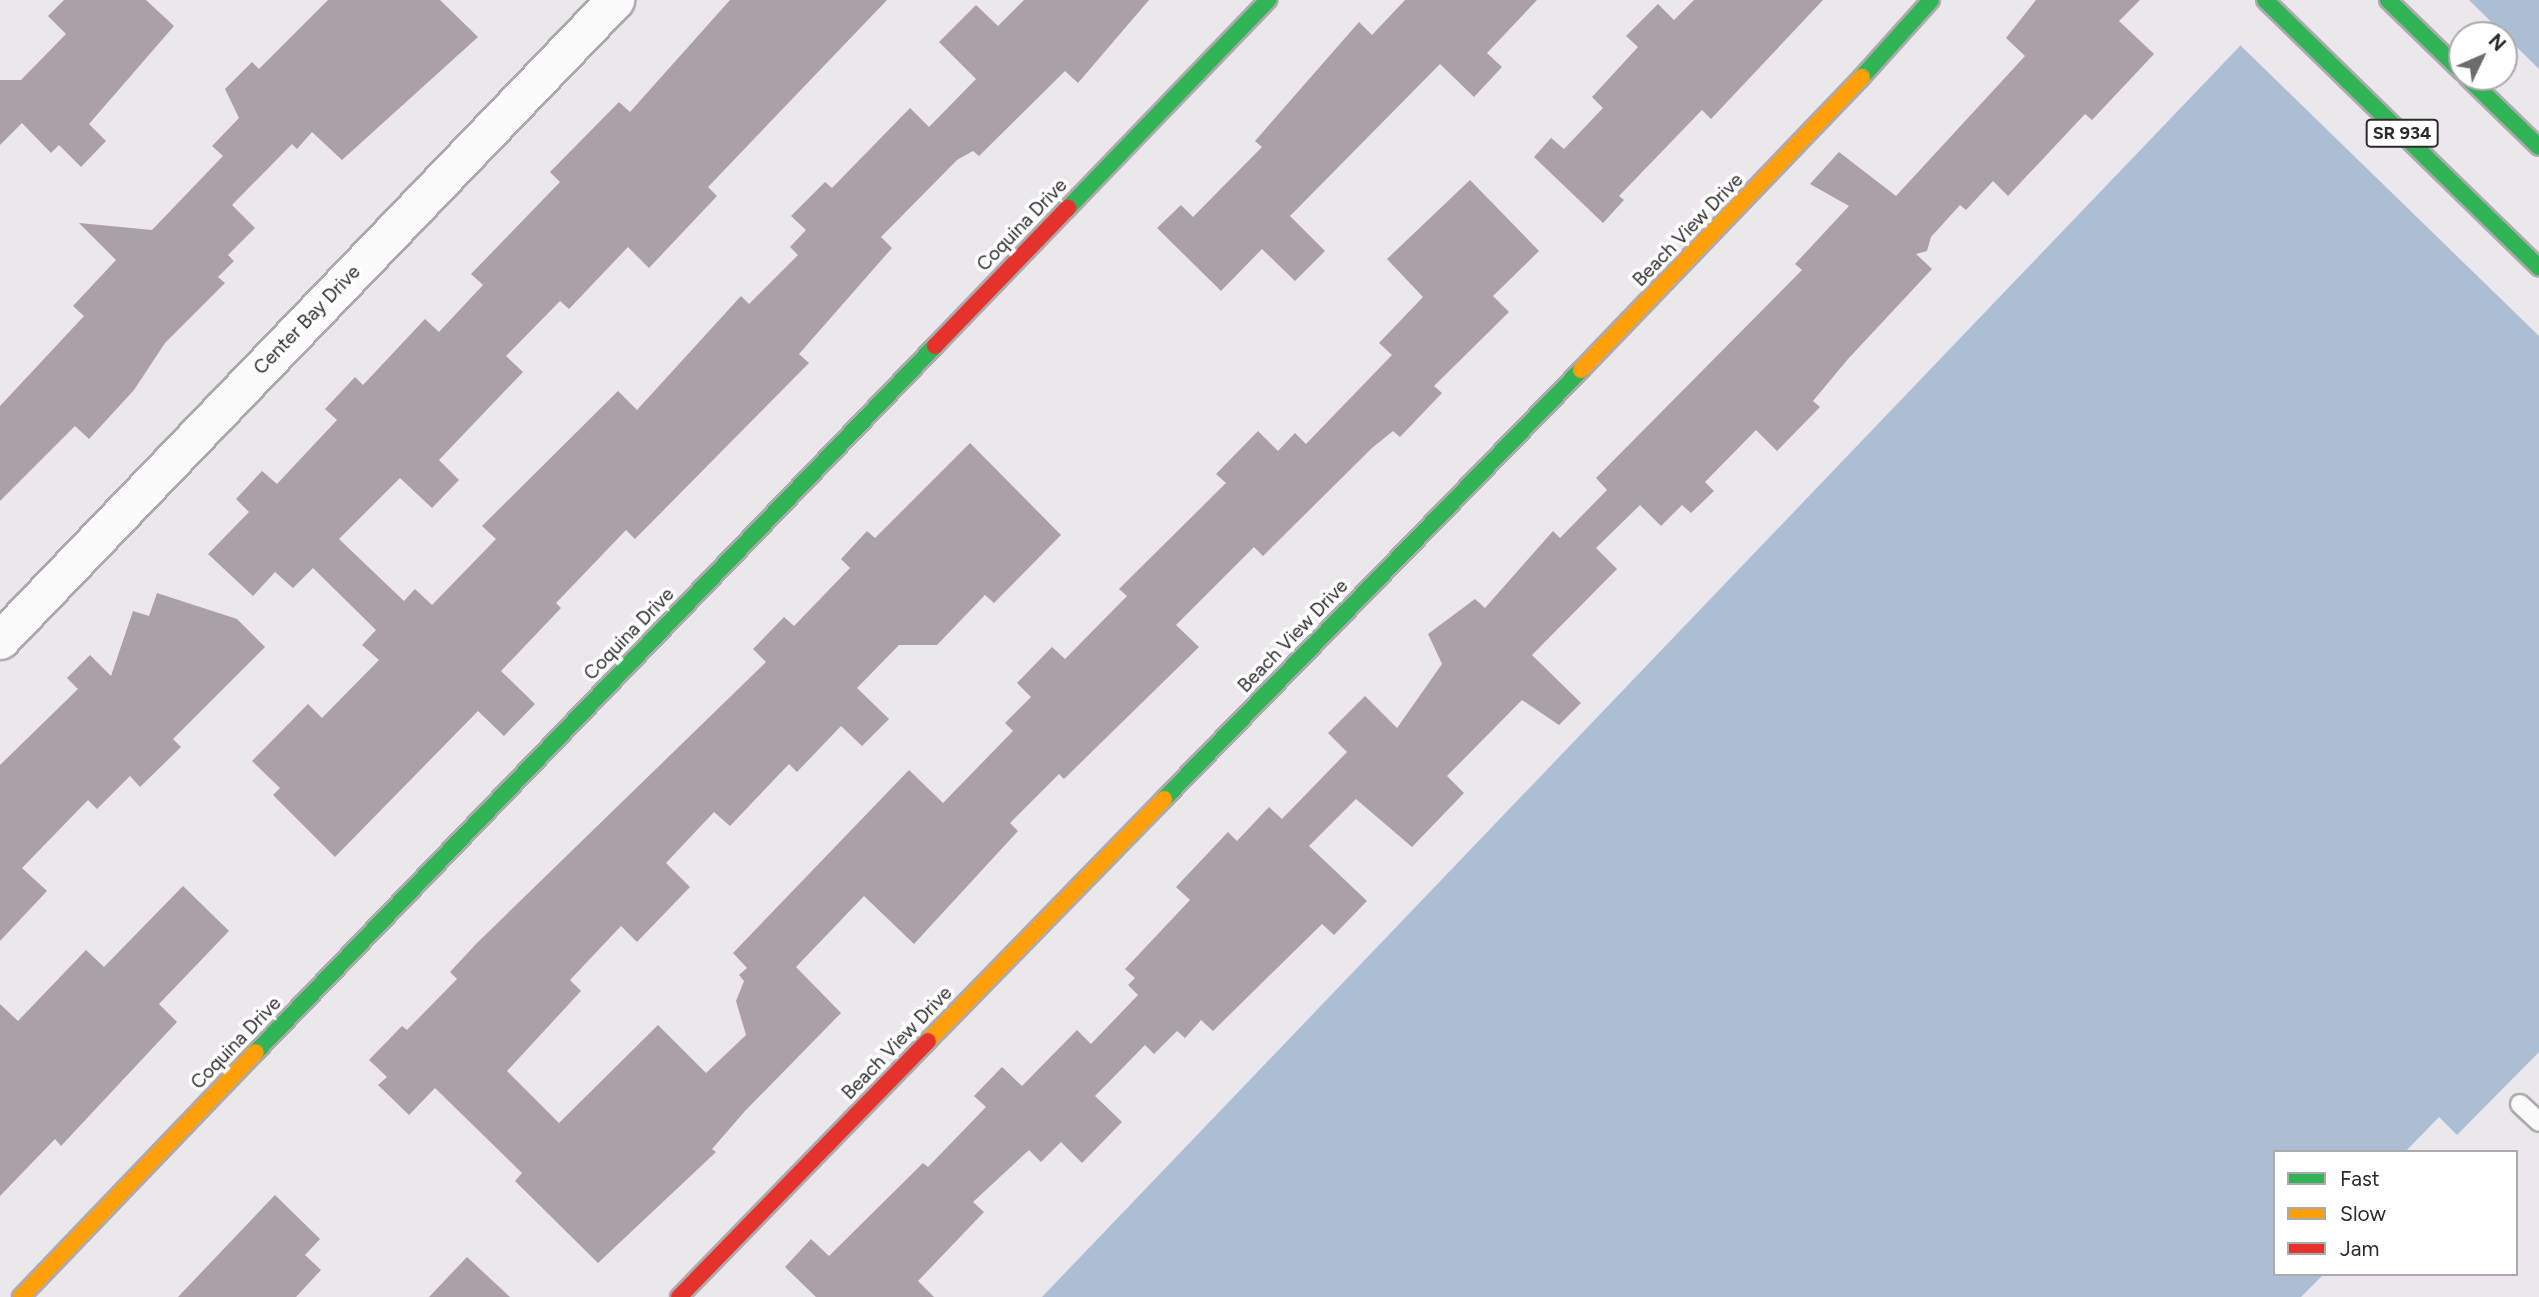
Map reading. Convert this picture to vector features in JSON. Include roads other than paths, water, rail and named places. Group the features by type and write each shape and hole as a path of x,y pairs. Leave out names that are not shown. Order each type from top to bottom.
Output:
{"street":[{"name":"Center Bay Drive","path":"0,640 615,0"},
{"name":"Coquina Drive","path":"21,1297 1268,0"},
{"name":"Beach View Drive","path":"679,1297 1794,151 1931,0"},
{"name":"SR 934","path":"2264,0 2539,267"},
{"path":"2388,0 2448,58"},
{"path":"2481,91 2539,147"}],"lane":[{"path":"2520,1104 2539,1122"}],"water":[{"path":"2284,0 2539,0 2539,1052 2457,1135 2439,1117 2407,1150 2273,1150 2273,1276 2322,1276 2301,1297 1042,1297"}]}
